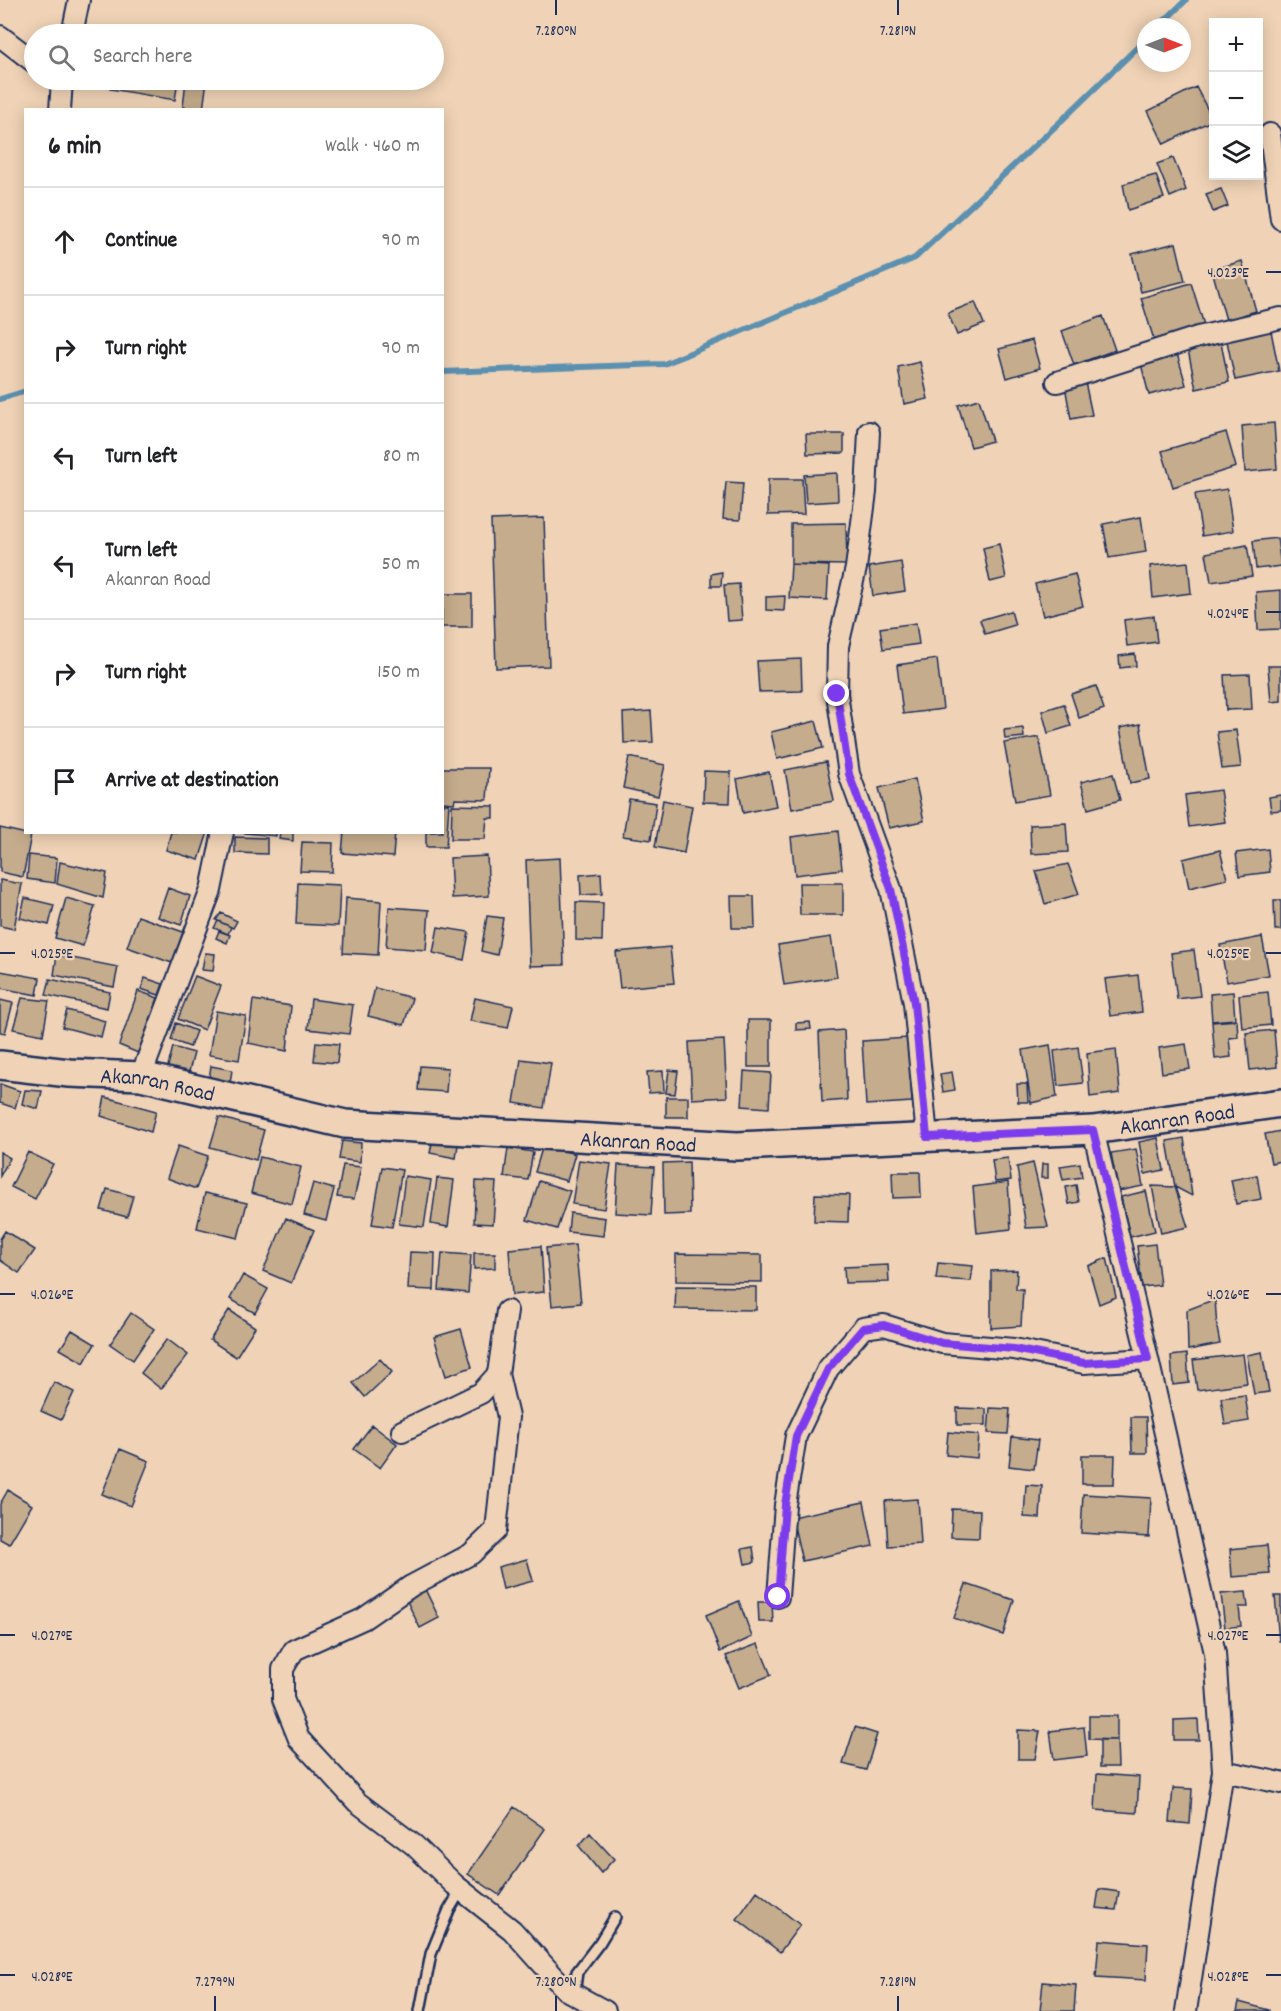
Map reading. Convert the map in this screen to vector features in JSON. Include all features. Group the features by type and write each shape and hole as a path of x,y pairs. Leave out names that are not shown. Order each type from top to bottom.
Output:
{"main road":[{"name":"Akanran Road","path":"0,1065 69,1073 141,1076 345,1124 737,1146 1093,1130 1281,1103"}],"street":[{"path":"74,24 79,0"},
{"path":"0,36 24,54"},
{"path":"59,90 60,108"},
{"path":"1270,134 1281,219"},
{"path":"1057,382 1198,337 1281,318"},
{"path":"869,432 866,492 856,568 838,646 837,694 849,774 891,889 914,1003 927,1137"},
{"path":"141,1076 211,890 223,834"},
{"path":"1093,1130 1215,1653 1222,1771 1186,2011"},
{"path":"507,1311 498,1374 508,1417 496,1530 471,1554 411,1586 363,1619 294,1650 283,1669 283,1699 299,1739 357,1802 414,1845 461,1890 512,1930 566,1990 605,2011"},
{"path":"778,1597 785,1505 796,1436 828,1369 863,1328 884,1325 942,1343 1014,1349 1084,1363 1148,1359"},
{"path":"402,1431 481,1393 498,1374"},
{"path":"1222,1771 1281,1784"}],"lane":[{"path":"420,2011 431,1954 461,1890"},
{"path":"574,1995 578,1972 615,1917"}],"building":[{"path":"1196,87 1209,112 1209,122 1164,144 1148,111"},
{"path":"116,90 176,90 175,100"},
{"path":"185,90 206,90 203,108 183,107"},
{"path":"1173,158 1186,190 1170,197 1157,164"},
{"path":"1156,175 1164,198 1128,210 1123,184"},
{"path":"1221,189 1228,206 1213,212 1206,194"},
{"path":"1176,243 1185,281 1141,292 1132,254"},
{"path":"1242,261 1256,311 1226,320 1212,270"},
{"path":"1191,283 1205,328 1155,343 1141,298"},
{"path":"975,302 984,324 957,335 948,313"},
{"path":"1103,316 1115,350 1074,365 1062,331"},
{"path":"1271,331 1279,371 1235,380 1227,341"},
{"path":"1032,340 1040,368 1007,378 999,349"},
{"path":"1221,343 1229,382 1196,389 1188,350"},
{"path":"1176,350 1186,385 1149,395 1140,360"},
{"path":"920,362 928,399 904,404 898,367"},
{"path":"1085,382 1092,415 1071,419 1065,386"},
{"path":"979,399 992,441 971,447 958,405"},
{"path":"1274,423 1277,469 1245,472 1242,426"},
{"path":"1226,432 1236,467 1173,487 1162,451"},
{"path":"806,434 844,434 844,453 807,454"},
{"path":"837,473 838,501 806,503 804,475"},
{"path":"768,479 802,479 804,514 768,515"},
{"path":"726,482 743,483 740,520 723,519"},
{"path":"1227,489 1233,531 1202,536 1195,494"},
{"path":"1141,517 1146,552 1109,558 1103,524"},
{"path":"544,518 549,666 496,668 491,520"},
{"path":"846,523 847,565 791,564 791,524"},
{"path":"1277,538 1281,566 1256,569 1253,541"},
{"path":"999,544 1006,578 990,582 983,548"},
{"path":"1247,545 1252,576 1211,582 1206,553"},
{"path":"901,562 905,591 873,596 869,567"},
{"path":"1188,562 1191,593 1153,598 1150,566"},
{"path":"791,564 829,566 827,600 789,598"},
{"path":"722,572 721,586 711,586 711,574"},
{"path":"1075,574 1083,606 1043,616 1035,584"},
{"path":"739,584 742,620 727,621 724,585"},
{"path":"1281,590 1281,629 1258,630 1256,592"},
{"path":"444,594 472,594 472,627 444,627"},
{"path":"785,596 784,611 766,610 766,597"},
{"path":"1011,611 1015,625 985,634 980,620"},
{"path":"1154,616 1157,642 1127,646 1124,620"},
{"path":"916,623 919,644 883,649 880,628"},
{"path":"1135,654 1136,666 1120,668 1119,656"},
{"path":"801,659 802,691 759,692 757,661"},
{"path":"937,659 943,709 903,714 897,665"},
{"path":"1268,666 1281,666 1281,701 1271,702"},
{"path":"1250,674 1252,709 1226,710 1224,675"},
{"path":"1096,686 1104,709 1079,718 1071,694"},
{"path":"1064,704 1071,726 1048,733 1042,711"},
{"path":"651,711 653,742 624,743 623,713"},
{"path":"816,721 823,748 777,759 771,732"},
{"path":"1140,724 1150,779 1130,783 1120,728"},
{"path":"1023,728 1024,737 1005,739 1004,730"},
{"path":"1236,730 1241,767 1222,769 1217,732"},
{"path":"1039,737 1050,795 1015,801 1004,743"},
{"path":"629,757 665,765 658,796 623,788"},
{"path":"826,762 834,801 792,809 785,770"},
{"path":"444,768 489,768 487,800 455,799 454,803 444,802"},
{"path":"704,771 731,772 730,803 703,802"},
{"path":"769,772 776,806 743,813 737,779"},
{"path":"1113,774 1120,800 1088,809 1081,782"},
{"path":"915,779 924,821 889,828 879,788"},
{"path":"1220,790 1225,822 1189,827 1185,795"},
{"path":"1281,795 1281,810 1271,811 1269,797"},
{"path":"629,799 656,803 651,840 623,836"},
{"path":"663,800 692,806 684,853 655,847"},
{"path":"444,804 449,804 446,847 426,847 426,834 444,834"},
{"path":"452,805 494,806 494,818 487,818 485,839 451,839"},
{"path":"1066,823 1068,852 1031,854 1030,825"},
{"path":"0,828 31,835 23,877 0,872"},
{"path":"838,831 842,869 795,875 791,837"},
{"path":"170,834 207,834 199,860 166,850"},
{"path":"280,834 293,834 293,841 279,839"},
{"path":"344,834 395,834 393,857 342,853"},
{"path":"235,837 267,838 267,854 235,853"},
{"path":"302,842 333,843 332,872 300,871"},
{"path":"1268,849 1270,872 1239,876 1236,853"},
{"path":"1220,850 1227,879 1189,888 1183,859"},
{"path":"29,855 57,858 55,883 27,879"},
{"path":"487,856 489,896 452,898 450,858"},
{"path":"560,858 564,965 530,966 526,860"},
{"path":"60,862 107,873 103,898 57,884"},
{"path":"1068,864 1079,894 1045,904 1036,871"},
{"path":"601,873 602,894 581,895 580,875"},
{"path":"0,880 22,884 14,929 0,926"},
{"path":"298,883 340,885 338,926 296,924"},
{"path":"799,883 843,883 843,915 800,915"},
{"path":"168,888 190,896 181,925 158,917"},
{"path":"731,896 754,896 755,928 732,928"},
{"path":"25,898 54,905 49,925 20,918"},
{"path":"66,898 95,906 83,946 55,938"},
{"path":"346,898 381,901 378,955 343,953"},
{"path":"1274,900 1281,900 1281,930 1275,930"},
{"path":"576,902 603,903 602,941 576,940"},
{"path":"389,907 429,910 426,950 386,947"},
{"path":"221,913 237,921 233,928 216,920"},
{"path":"138,916 183,932 172,963 127,947"},
{"path":"487,916 503,918 497,955 481,951"},
{"path":"218,921 231,927 228,934 214,928"},
{"path":"438,927 469,932 464,960 433,953"},
{"path":"219,931 230,935 227,943 216,938"},
{"path":"831,937 837,977 784,985 778,945"},
{"path":"1262,937 1269,975 1227,982 1220,945"},
{"path":"670,947 674,983 620,988 616,952"},
{"path":"1194,950 1200,996 1177,999 1171,953"},
{"path":"205,953 215,954 213,971 202,970"},
{"path":"57,955 118,967 114,987 54,975"},
{"path":"0,971 40,978 37,995 0,988"},
{"path":"1138,975 1142,1012 1110,1016 1105,979"},
{"path":"195,976 221,986 204,1030 178,1019"},
{"path":"145,978 163,984 159,995 141,989"},
{"path":"50,979 110,992 107,1008 46,995"},
{"path":"375,988 412,998 404,1025 368,1016"},
{"path":"138,991 158,998 138,1053 119,1045"},
{"path":"1233,992 1235,1019 1212,1021 1210,994"},
{"path":"1268,992 1271,1025 1242,1028 1239,995"},
{"path":"22,998 49,1001 43,1035 13,1029"},
{"path":"475,998 513,1006 508,1028 470,1021"},
{"path":"311,999 353,1005 349,1034 308,1029"},
{"path":"0,1000 13,1003 5,1033 0,1032"},
{"path":"253,1000 291,1006 287,1051 248,1043"},
{"path":"67,1010 105,1021 101,1037 62,1027"},
{"path":"216,1011 246,1016 239,1060 209,1055"},
{"path":"748,1020 771,1020 771,1067 748,1067"},
{"path":"1237,1020 1238,1037 1229,1038 1231,1057 1215,1059 1212,1022"},
{"path":"810,1022 811,1029 796,1030 796,1023"},
{"path":"176,1023 196,1031 190,1047 171,1040"},
{"path":"844,1030 847,1100 822,1102 819,1032"},
{"path":"1274,1030 1277,1067 1250,1070 1246,1033"},
{"path":"908,1038 912,1102 866,1105 862,1041"},
{"path":"724,1040 727,1097 692,1099 689,1042"},
{"path":"316,1042 339,1044 337,1063 314,1061"},
{"path":"1186,1044 1190,1069 1162,1073 1159,1048"},
{"path":"1050,1045 1057,1097 1031,1103 1023,1050"},
{"path":"173,1047 194,1053 188,1075 167,1070"},
{"path":"1078,1047 1083,1083 1058,1086 1054,1051"},
{"path":"1116,1049 1120,1093 1090,1097 1087,1053"},
{"path":"521,1059 551,1063 544,1108 514,1103"},
{"path":"211,1066 232,1070 229,1089 208,1085"},
{"path":"420,1066 448,1068 446,1092 418,1090"},
{"path":"669,1070 678,1071 675,1094 666,1093"},
{"path":"663,1071 664,1092 649,1093 647,1072"},
{"path":"744,1071 771,1073 769,1108 742,1106"},
{"path":"952,1072 955,1090 943,1092 940,1074"},
{"path":"0,1084 20,1091 15,1108 0,1103"},
{"path":"1017,1084 1027,1084 1028,1102 1018,1102"},
{"path":"25,1090 42,1091 38,1109 22,1104"},
{"path":"105,1097 156,1111 151,1132 101,1116"},
{"path":"666,1097 688,1097 688,1117 666,1117"},
{"path":"219,1117 264,1130 256,1160 210,1147"},
{"path":"1281,1131 1281,1161 1271,1163 1265,1134"},
{"path":"434,1134 459,1138 456,1158 430,1153"},
{"path":"1158,1138 1164,1170 1145,1174 1139,1142"},
{"path":"1184,1138 1192,1196 1175,1187 1167,1141"},
{"path":"342,1141 361,1143 360,1162 339,1159"},
{"path":"543,1145 575,1154 567,1181 535,1172"},
{"path":"178,1146 208,1156 196,1189 167,1178"},
{"path":"508,1148 533,1152 528,1180 504,1177"},
{"path":"1136,1149 1143,1186 1118,1191 1111,1153"},
{"path":"0,1152 10,1158 0,1176"},
{"path":"28,1152 53,1164 35,1199 11,1187"},
{"path":"260,1157 301,1167 292,1204 251,1193"},
{"path":"1008,1158 1011,1180 995,1182 992,1160"},
{"path":"579,1160 611,1164 604,1209 572,1204"},
{"path":"689,1162 690,1214 664,1215 663,1163"},
{"path":"1033,1163 1048,1227 1026,1228 1017,1167"},
{"path":"1080,1163 1082,1177 1063,1180 1060,1166"},
{"path":"1042,1164 1048,1164 1048,1178 1041,1178"},
{"path":"343,1165 361,1167 354,1199 337,1197"},
{"path":"618,1165 654,1167 651,1215 615,1213"},
{"path":"382,1167 402,1170 392,1227 372,1224"},
{"path":"892,1172 920,1172 921,1197 893,1198"},
{"path":"1257,1175 1261,1199 1236,1204 1231,1180"},
{"path":"405,1176 431,1180 424,1227 399,1224"},
{"path":"437,1178 454,1180 448,1227 431,1224"},
{"path":"476,1181 496,1182 493,1224 474,1223"},
{"path":"539,1181 570,1191 557,1229 527,1220"},
{"path":"1008,1182 1011,1229 977,1233 973,1187"},
{"path":"313,1183 334,1189 326,1221 304,1215"},
{"path":"1076,1185 1079,1202 1069,1204 1066,1187"},
{"path":"1152,1186 1175,1187 1188,1227 1161,1233"},
{"path":"107,1189 133,1196 127,1217 101,1210"},
{"path":"1146,1191 1155,1231 1130,1237 1121,1197"},
{"path":"205,1193 247,1203 238,1238 197,1228"},
{"path":"815,1194 849,1195 848,1222 814,1221"},
{"path":"570,1213 605,1218 603,1236 568,1232"},
{"path":"286,1218 314,1230 291,1283 263,1271"},
{"path":"5,1231 35,1250 19,1273 0,1260 0,1239"},
{"path":"1155,1244 1160,1285 1142,1287 1137,1246"},
{"path":"575,1245 581,1303 552,1306 546,1248"},
{"path":"541,1246 544,1292 512,1295 509,1249"},
{"path":"410,1252 435,1253 434,1290 408,1289"},
{"path":"442,1253 471,1255 468,1293 439,1290"},
{"path":"474,1253 495,1253 495,1268 474,1269"},
{"path":"676,1254 762,1255 762,1282 676,1281"},
{"path":"1107,1258 1116,1297 1099,1304 1088,1266"},
{"path":"938,1263 973,1266 971,1281 936,1279"},
{"path":"888,1265 889,1282 845,1283 844,1267"},
{"path":"1017,1270 1016,1289 1023,1289 1021,1326 991,1328 991,1271"},
{"path":"243,1275 268,1289 255,1313 230,1299"},
{"path":"676,1286 756,1287 756,1310 675,1309"},
{"path":"1215,1299 1220,1344 1188,1350 1187,1310"},
{"path":"229,1310 255,1327 236,1357 210,1340"},
{"path":"131,1313 154,1329 133,1360 110,1344"},
{"path":"461,1329 472,1367 446,1376 434,1337"},
{"path":"72,1330 95,1344 84,1363 60,1349"},
{"path":"167,1339 188,1355 161,1389 141,1373"},
{"path":"1262,1352 1269,1392 1254,1394 1247,1355"},
{"path":"1187,1354 1189,1383 1173,1385 1171,1356"},
{"path":"1243,1354 1247,1383 1197,1390 1193,1360"},
{"path":"380,1359 392,1372 365,1397 353,1383"},
{"path":"54,1382 74,1392 61,1420 41,1411"},
{"path":"1245,1395 1249,1421 1225,1425 1221,1398"},
{"path":"957,1408 986,1409 986,1425 957,1425"},
{"path":"990,1408 1010,1409 1008,1434 988,1433"},
{"path":"1131,1417 1146,1417 1147,1453 1132,1453"},
{"path":"372,1425 397,1444 380,1468 354,1449"},
{"path":"948,1432 979,1435 977,1458 946,1455"},
{"path":"1012,1437 1038,1440 1034,1469 1009,1466"},
{"path":"120,1449 149,1461 131,1506 102,1494"},
{"path":"1082,1455 1115,1455 1114,1484 1082,1484"},
{"path":"1026,1485 1042,1486 1040,1518 1024,1517"},
{"path":"8,1490 32,1505 9,1544 0,1539 0,1504"},
{"path":"1083,1494 1151,1498 1149,1537 1081,1533"},
{"path":"918,1499 921,1544 888,1546 885,1501"},
{"path":"864,1502 873,1546 802,1561 792,1517"},
{"path":"952,1509 980,1510 979,1538 951,1537"},
{"path":"1267,1545 1270,1574 1232,1577 1230,1549"},
{"path":"753,1547 755,1562 745,1564 742,1549"},
{"path":"527,1559 533,1581 503,1589 498,1567"},
{"path":"966,1584 1014,1600 1003,1635 954,1618"},
{"path":"423,1585 439,1618 420,1628 404,1595"},
{"path":"1246,1592 1248,1607 1239,1607 1241,1626 1225,1628 1221,1594"},
{"path":"1275,1596 1281,1596 1281,1641 1279,1641"},
{"path":"739,1601 752,1637 720,1652 706,1615"},
{"path":"758,1602 772,1602 773,1622 759,1622"},
{"path":"758,1644 771,1675 739,1688 726,1656"},
{"path":"1089,1716 1117,1716 1117,1740 1089,1739"},
{"path":"1198,1719 1199,1740 1174,1740 1174,1720"},
{"path":"855,1727 877,1734 866,1770 843,1764"},
{"path":"1084,1727 1087,1756 1054,1760 1050,1731"},
{"path":"1018,1730 1040,1731 1035,1759 1018,1759"},
{"path":"1100,1740 1117,1740 1118,1767 1100,1767"},
{"path":"1097,1774 1139,1777 1137,1813 1095,1810"},
{"path":"1173,1788 1192,1789 1190,1824 1170,1822"},
{"path":"514,1807 545,1829 499,1895 468,1874"},
{"path":"590,1833 614,1859 601,1873 579,1846"},
{"path":"1099,1889 1119,1892 1116,1910 1096,1908"},
{"path":"757,1891 800,1925 780,1952 737,1919"},
{"path":"1099,1940 1148,1944 1146,1980 1096,1977"},
{"path":"1043,1982 1076,1985 1074,2011 1040,2011"},
{"path":"1239,2002 1269,2010 1269,2011 1237,2011"}],"waterway":[{"path":"1167,18 1186,0"},
{"path":"444,372 664,364 915,258 1137,48"},
{"path":"0,399 24,392"}],"route":[{"path":"778,1597 785,1505 796,1436 828,1369 863,1328 884,1325 942,1343 1014,1349 1084,1363 1148,1359 1093,1130 927,1137 914,1003 891,889 849,774 837,694"}]}
